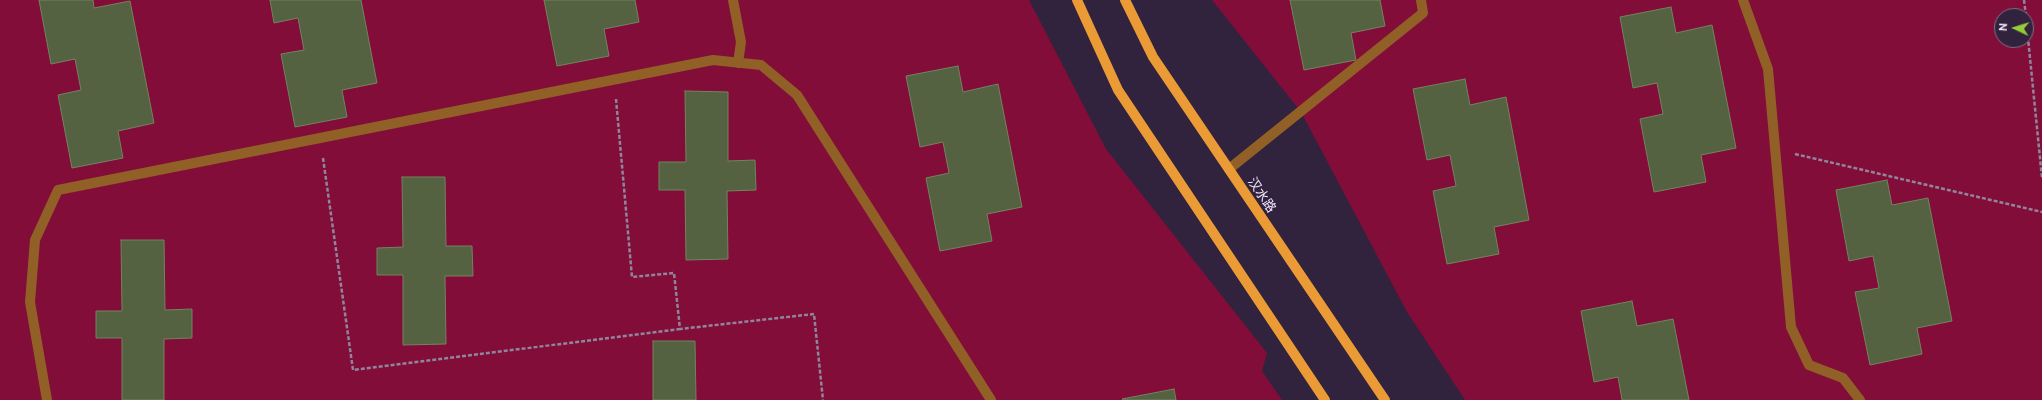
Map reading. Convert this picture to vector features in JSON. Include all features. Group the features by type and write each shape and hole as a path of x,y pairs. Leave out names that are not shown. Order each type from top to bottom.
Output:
{"main road":[{"path":"1077,0 1118,90 1325,400"},
{"name":"汉水路","path":"1125,0 1153,58 1386,400"}],"lane":[{"path":"733,0 741,42 738,63"},
{"path":"1229,169 1423,13 1421,0"},
{"path":"1743,0 1768,69 1791,327 1809,365 1843,378 1860,400"},
{"path":"47,400 30,302 35,240 58,190 713,60 762,66 797,95 991,400"}],"path":[{"path":"2029,48 2042,178"},
{"path":"615,79 632,277 674,273 680,329"},
{"path":"320,138 353,370 680,329 814,314 823,400"},
{"path":"1775,150 2042,212"}],"shaded area":[{"path":"0,0 1029,0 1106,149 1267,353 1262,371 1282,400 0,400"},
{"path":"1212,0 2042,0 2042,400 1465,400 1407,312 1301,112"}],"building":[{"path":"39,0 93,0 94,8 130,1 154,123 118,131 123,158 72,168 58,95 81,90 75,59 51,64"},
{"path":"270,0 361,0 377,83 342,90 347,117 295,127 281,54 304,50 298,18 274,23"},
{"path":"544,0 635,0 639,22 604,29 609,56 557,66"},
{"path":"1290,0 1380,0 1385,26 1351,33 1356,60 1304,70"},
{"path":"1671,7 1676,33 1712,25 1736,148 1701,155 1706,182 1654,192 1640,119 1663,114 1657,83 1633,88 1620,17"},
{"path":"958,66 963,92 998,84 1022,207 987,214 992,241 940,251 926,178 949,173 943,142 920,147 906,76"},
{"path":"1465,79 1470,105 1506,97 1529,220 1494,227 1499,254 1447,264 1433,191 1456,186 1450,155 1427,160 1413,89"},
{"path":"685,91 728,92 728,161 755,160 756,190 727,191 728,259 686,260 685,190 659,190 659,162 686,162"},
{"path":"402,177 445,177 446,246 472,246 473,276 445,276 446,344 403,345 403,275 377,275 377,248 403,247"},
{"path":"1887,180 1892,205 1928,198 1952,321 1917,328 1922,354 1870,365 1855,292 1879,288 1873,256 1849,261 1836,190"},
{"path":"121,240 164,240 165,310 192,309 192,338 164,339 164,400 122,400 122,338 96,338 96,311 122,311"},
{"path":"1632,301 1637,326 1673,319 1689,400 1622,400 1618,377 1594,382 1581,311"},
{"path":"653,341 695,341 696,400 653,400"},
{"path":"1174,389 1176,400 1122,399"}]}
